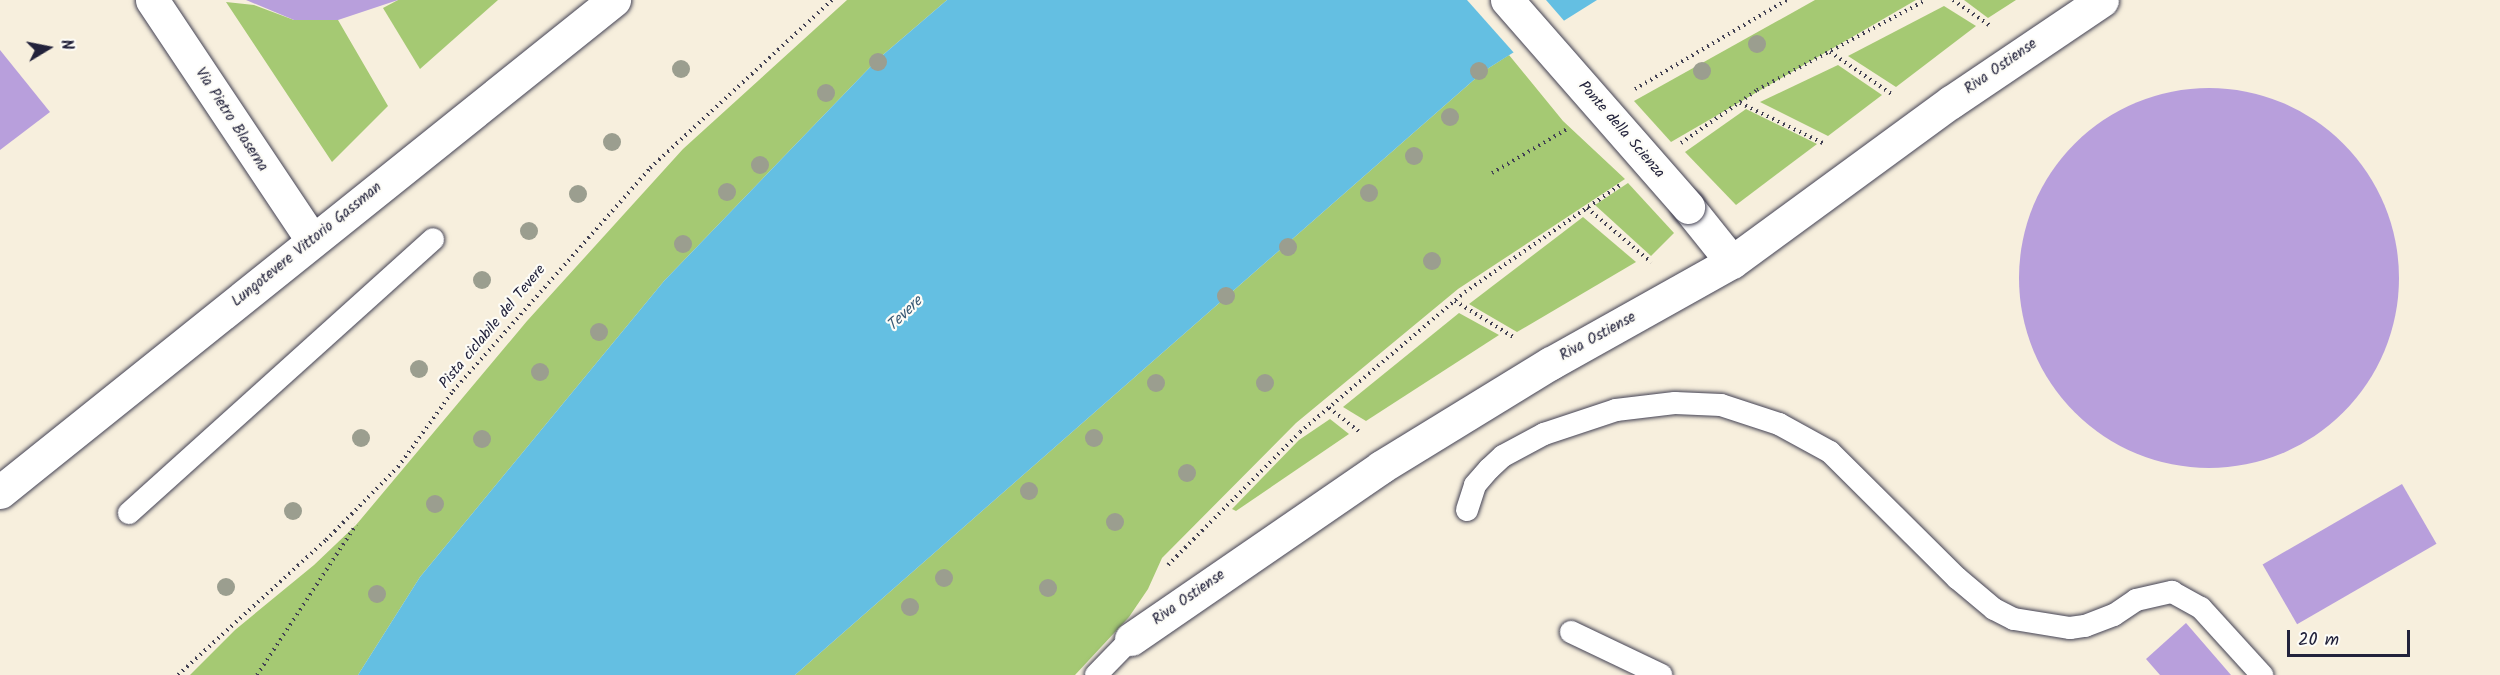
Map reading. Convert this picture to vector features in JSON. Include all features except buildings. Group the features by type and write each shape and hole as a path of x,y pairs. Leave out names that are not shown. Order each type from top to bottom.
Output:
{"street":[{"name":"Via Pietro Blaserna","path":"152,0 312,240"},
{"name":"Lungotevere Vittorio Gassman","path":"0,492 614,0"},
{"name":"Ponte della Scienza","path":"1507,0 1688,207 1732,262"},
{"name":"Riva Ostiense","path":"1131,639 1381,466 1551,363 1732,262 1951,102 2102,0"}],"lane":[{"path":"129,513 433,239"},
{"path":"1467,510 1475,484 1489,469 1503,456 1544,434 1616,410 1675,403 1721,405 1770,420 1830,452 1957,578 1994,609 2014,619 2070,628 2085,626 2114,615 2136,600 2172,592 2201,608 2262,675"},
{"path":"1571,632 1661,675"},
{"name":"Riva Ostiense","path":"1095,675 1131,639"}],"path":[{"name":"Pista ciclabile del Tevere","path":"178,675 326,540 398,467 468,374 650,168 832,0"},
{"path":"1624,95 1787,0"},
{"path":"1673,149 1740,103 1926,0"},
{"path":"1953,0 1992,27"},
{"path":"1830,52 1893,95"},
{"path":"1740,103 1825,144"},
{"path":"1492,172 1574,125"},
{"path":"1167,566 1329,408 1455,301 1625,182"},
{"path":"1587,208 1651,262"},
{"path":"1455,301 1515,338"},
{"path":"1329,408 1361,433"},
{"path":"257,675 356,525"}],"green space":[{"path":"398,0 498,0 420,69 383,8"},
{"path":"847,0 947,0 877,60 664,281 420,577 358,675 190,675 235,630 314,565 356,525 527,321 683,149"},
{"path":"1815,0 1916,0 1671,142 1634,101"},
{"path":"1964,0 2016,0 1988,18"},
{"path":"226,2 254,5 294,20 338,20 388,106 332,162"},
{"path":"1944,6 1976,26 1896,87 1848,56"},
{"path":"1509,55 1563,121 1625,179 1458,289 1296,423 1162,558 1148,589 1129,617 1075,675 795,675 1484,71"},
{"path":"1838,65 1882,95 1828,136 1760,102"},
{"path":"1746,109 1817,144 1736,205 1685,152"},
{"path":"1628,183 1674,233 1651,256 1595,205"},
{"path":"1583,217 1636,262 1517,332 1469,304"},
{"path":"1459,313 1499,335 1366,421 1343,407"},
{"path":"1330,419 1349,434 1236,511 1232,509 1299,440"}],"water":[{"name":"Tevere","path":"947,0 1597,0 1484,71 795,675 358,675 420,577 664,281 877,60"}],"pier":[{"path":"1467,0 1546,0 1566,23 1515,54"}]}
